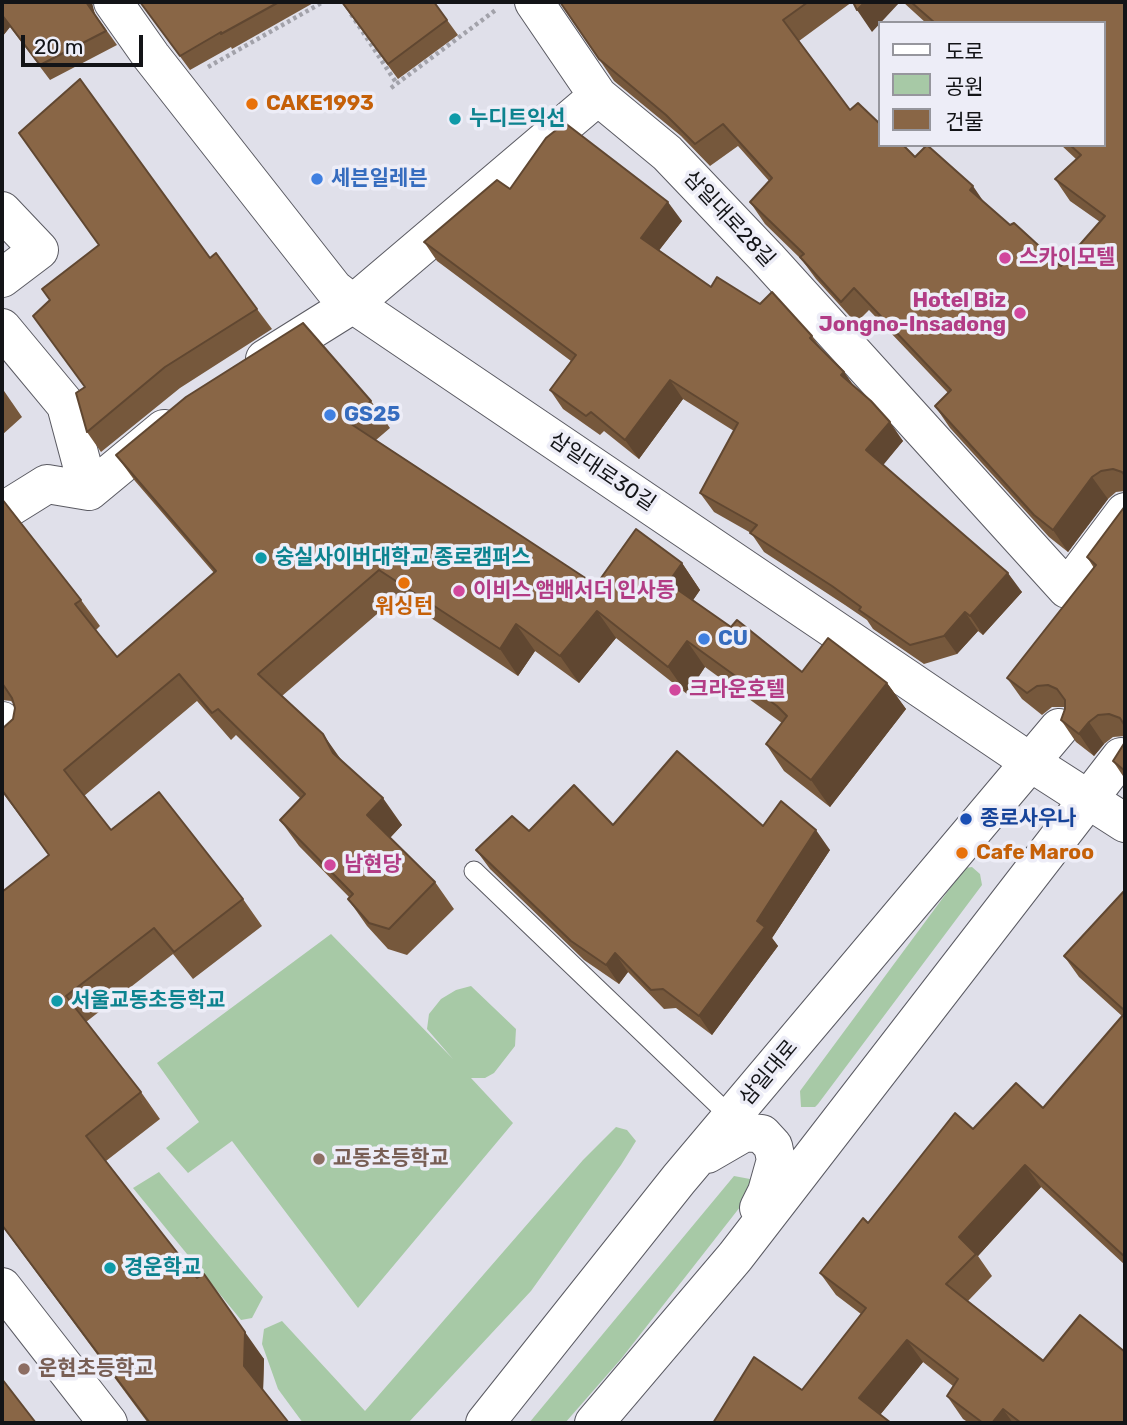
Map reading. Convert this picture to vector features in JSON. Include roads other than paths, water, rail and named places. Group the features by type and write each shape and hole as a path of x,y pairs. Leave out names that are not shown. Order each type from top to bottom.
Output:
{"street":[{"name":"삼일대로30길","path":"113,2 173,85 334,289 1030,762 1125,823"},
{"name":"삼일대로28길","path":"534,2 598,96 676,162 767,258 1067,589 1125,512"},
{"path":"238,377 353,304 598,96"},
{"path":"2,211 39,250 2,278"},
{"path":"2,328 66,405 89,491"},
{"path":"2,512 47,484 89,491 192,406"},
{"path":"2,721 12,736 2,743"},
{"name":"삼일대로","path":"485,1423 679,1179 1059,728"},
{"path":"594,1423 735,1258 1121,757"},
{"path":"679,1179 703,1156 746,1132 762,1134 773,1146 776,1160 767,1192 735,1258"},
{"path":"2,1287 108,1423"}],"lane":[{"path":"474,871 731,1117"}],"place":[{"name":"CAKE1993","path":"252,104"},
{"name":"누디트익선","path":"455,119"},
{"name":"세븐일레븐","path":"317,179"},
{"name":"스카이모텔","path":"1005,258"},
{"name":"Hotel Biz Jongno-Insadong","path":"1020,313"},
{"name":"GS25","path":"330,415"},
{"name":"숭실사이버대학교 종로캠퍼스","path":"261,558"},
{"name":"워싱턴","path":"404,583"},
{"name":"이비스 앰배서더 인사동","path":"459,591"},
{"name":"CU","path":"704,639"},
{"name":"크라운호텔","path":"675,690"},
{"name":"종로사우나","path":"966,819"},
{"name":"Cafe Maroo","path":"962,853"},
{"name":"남현당","path":"330,865"},
{"name":"서울교동초등학교","path":"57,1001"},
{"name":"교동초등학교","path":"319,1159"},
{"name":"경운학교","path":"110,1268"},
{"name":"운현초등학교","path":"24,1369"}]}
